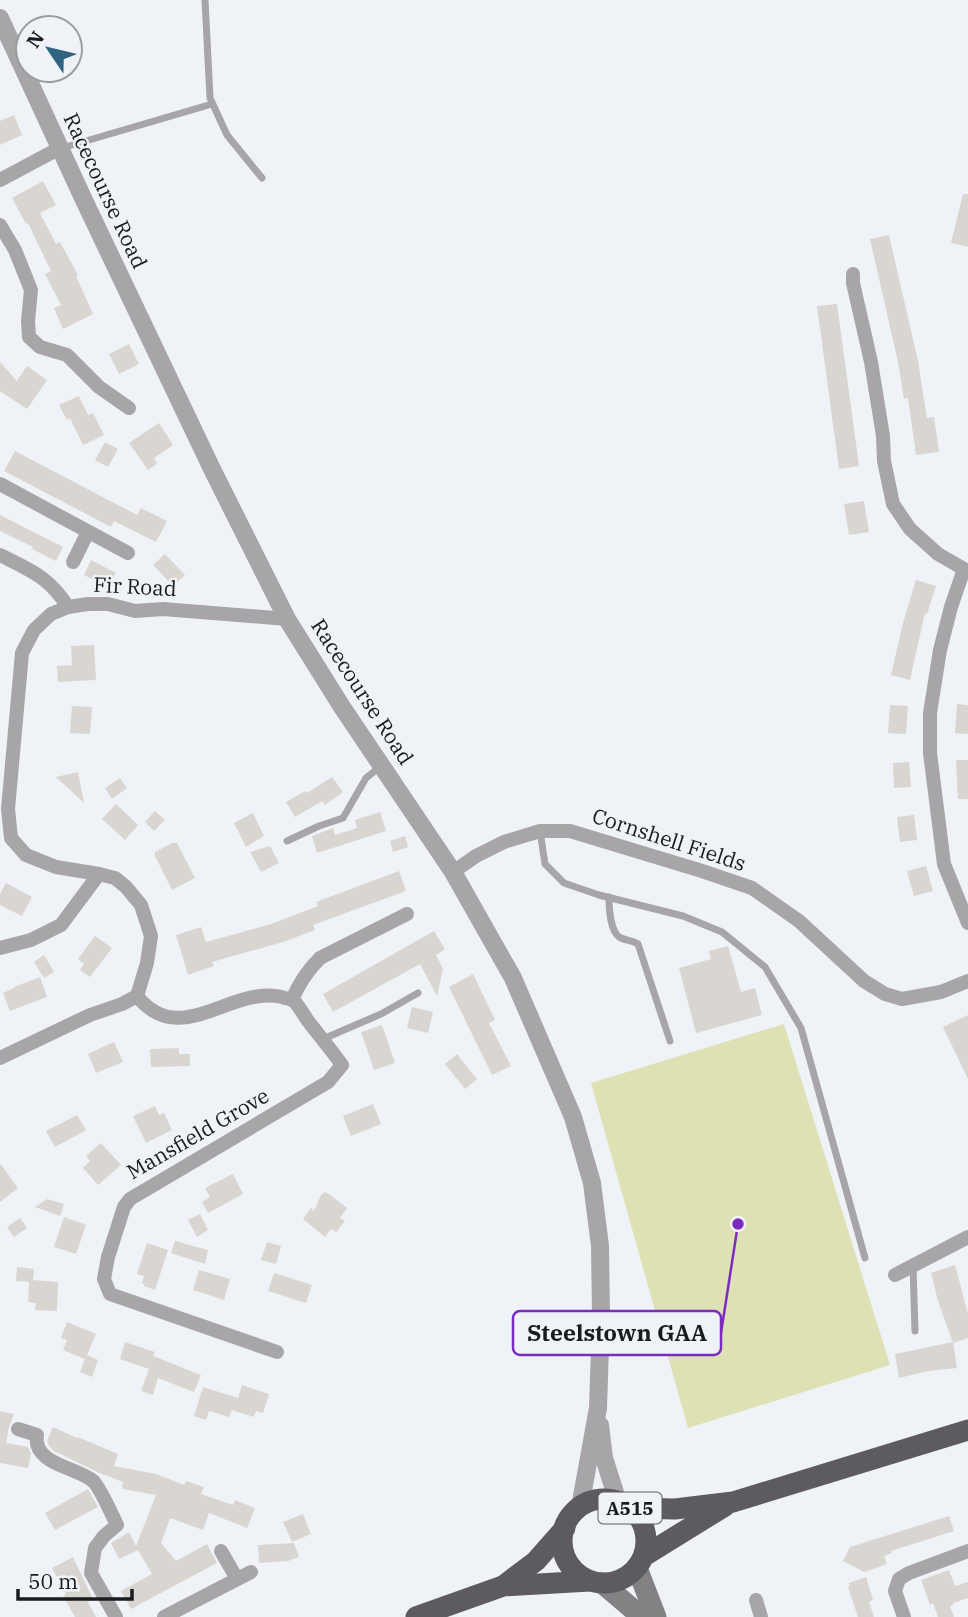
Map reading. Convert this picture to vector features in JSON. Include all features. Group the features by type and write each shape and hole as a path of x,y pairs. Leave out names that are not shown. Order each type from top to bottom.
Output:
{"highway":[{"name":"A515","path":"503,1586 536,1561 565,1528 571,1516 592,1501 605,1499 624,1505 675,1509 733,1502 968,1430"},
{"name":"A515","path":"416,1617 503,1586 615,1582 627,1576 640,1562 733,1502"},
{"name":"A515","path":"624,1505 639,1518 645,1530 646,1543 640,1562"},
{"path":"565,1528 564,1553 570,1565 579,1574 596,1582"}],"main road":[{"path":"640,1562 656,1617"},
{"path":"596,1582 642,1617"}],"street":[{"name":"Racecourse Road","path":"0,18 212,469 286,619 453,872 513,978 573,1117 592,1183 600,1246 598,1408 580,1507"},
{"path":"0,180 60,148"},
{"path":"0,225 15,250 31,290 29,337 40,347 67,355 99,387 129,408"},
{"path":"853,274 852,283 871,362 883,436 884,461 893,504 910,529 938,554 966,569 951,607 940,650 930,713 930,753 944,864 968,923"},
{"path":"0,484 128,553"},
{"path":"73,562 88,532"},
{"name":"Fir Road","path":"0,555 41,576 58,592 68,607 108,604 135,611 163,609 286,619"},
{"path":"0,1058 137,996 151,936 141,905 127,887 115,878 56,867 26,855 11,838 8,809 22,653 34,630 51,614 68,607"},
{"name":"Cornshell Fields","path":"453,872 504,842 540,831 570,831 752,888 799,921 864,981 886,993 902,999 941,992 968,981"},
{"path":"0,948 31,940 61,925 99,874"},
{"path":"137,996 145,1006 160,1016 177,1018 192,1017 256,996 292,1000 298,984 320,958 407,914"},
{"name":"Mansfield Grove","path":"277,1352 110,1294 104,1279 108,1257 124,1208 130,1199 328,1082 342,1065 292,1000"},
{"path":"895,1275 968,1237"},
{"name":"Racecourse Road","path":"598,1408 604,1458 624,1505"},
{"path":"18,1429 37,1435 36,1443 42,1454 95,1482 106,1503 117,1525 95,1548 91,1573 116,1617"},
{"path":"222,1551 237,1579"},
{"path":"904,1617 895,1591 899,1579 968,1551"},
{"path":"164,1617 250,1572"}],"lane":[{"path":"205,0 210,98 227,135 262,178"},
{"path":"60,148 212,104"},
{"path":"287,841 343,818 366,778 382,766"},
{"path":"540,831 545,864 564,883 683,916 722,932 765,967 801,1028 865,1258"},
{"path":"608,897 616,934 638,944 670,1041"},
{"path":"322,1039 382,1014 418,993"},
{"path":"913,1265 915,1331"}],"green space":[{"path":"784,1024 890,1365 688,1428 591,1083"}],"building":[{"path":"14,115 22,135 0,145 0,121"},
{"path":"43,181 56,205 40,213 56,244 60,242 78,275 76,276 93,314 63,329 54,308 61,305 45,274 51,271 28,223 26,224 12,198"},
{"path":"963,194 968,194 968,247 951,243"},
{"path":"889,235 918,361 927,418 934,417 939,452 916,455 908,398 904,399 870,239"},
{"path":"837,304 859,466 839,469 817,306"},
{"path":"129,344 139,364 119,374 109,354"},
{"path":"0,362 17,381 27,366 47,380 27,409 0,391"},
{"path":"79,396 88,415 93,413 104,435 83,445 70,418 67,420 59,405"},
{"path":"159,423 173,445 154,458 157,464 148,470 129,443"},
{"path":"105,442 118,449 108,467 95,460"},
{"path":"15,451 137,515 141,508 167,521 156,542 114,521 111,527 4,471"},
{"path":"864,501 869,532 849,535 844,504"},
{"path":"0,515 63,547 56,561 0,531"},
{"path":"165,554 185,575 173,586 153,565"},
{"path":"91,560 116,573 108,587 84,575"},
{"path":"916,580 936,586 927,614 925,613 910,680 891,675"},
{"path":"94,645 96,680 58,682 57,666 72,665 71,646"},
{"path":"957,704 968,705 968,734 955,733"},
{"path":"890,705 908,706 906,734 888,733"},
{"path":"72,706 92,707 90,734 70,733"},
{"path":"956,760 968,760 968,799 958,799"},
{"path":"909,762 911,787 894,788 893,763"},
{"path":"78,772 84,803 56,777"},
{"path":"332,777 343,792 325,805 322,801 295,817 286,802 305,791 307,793"},
{"path":"120,778 127,788 112,799 105,788"},
{"path":"116,804 138,825 125,840 102,819"},
{"path":"155,811 165,820 154,831 145,822"},
{"path":"380,812 386,831 317,853 312,836 333,828 335,835 357,828 355,820"},
{"path":"253,813 264,836 246,847 234,823"},
{"path":"914,815 917,840 900,842 897,817"},
{"path":"405,836 408,847 393,852 390,841"},
{"path":"177,843 195,878 172,890 155,852"},
{"path":"270,846 279,863 261,872 250,852"},
{"path":"926,866 933,891 914,896 907,871"},
{"path":"399,871 406,891 313,925 315,930 212,962 214,966 188,975 176,935 201,927 206,942 271,924 318,906 316,902"},
{"path":"6,883 32,897 22,916 0,905 0,894"},
{"path":"434,931 445,949 436,955 443,969 437,996 420,964 333,1012 323,994"},
{"path":"95,936 112,948 90,977 80,970 84,964 78,959"},
{"path":"728,946 741,992 755,988 762,1015 696,1033 679,968 711,959 709,951"},
{"path":"44,955 54,972 44,978 34,962"},
{"path":"473,974 495,1020 489,1023 511,1066 492,1075 449,987"},
{"path":"40,977 47,997 10,1011 3,993"},
{"path":"412,1007 433,1012 428,1033 407,1028"},
{"path":"968,1015 968,1079 943,1027"},
{"path":"382,1025 395,1063 374,1070 361,1032"},
{"path":"114,1042 123,1062 96,1073 88,1054"},
{"path":"179,1048 179,1054 190,1054 190,1066 151,1067 150,1049"},
{"path":"457,1054 477,1079 465,1089 445,1064"},
{"path":"373,1104 381,1124 351,1136 343,1116"},
{"path":"155,1106 159,1115 164,1113 172,1130 146,1143 133,1116"},
{"path":"77,1115 86,1130 55,1147 46,1131"},
{"path":"101,1143 121,1165 98,1185 83,1168 90,1161 86,1156"},
{"path":"0,1163 18,1188 0,1202"},
{"path":"233,1174 243,1194 208,1213 202,1202 210,1197 205,1188"},
{"path":"325,1192 347,1208 340,1218 345,1221 336,1232 331,1229 325,1237 303,1219 311,1208 314,1211"},
{"path":"47,1199 64,1204 60,1216 35,1207"},
{"path":"200,1214 208,1230 197,1237 188,1220"},
{"path":"64,1217 86,1225 76,1254 54,1247"},
{"path":"20,1218 27,1228 14,1237 7,1227"},
{"path":"175,1241 208,1250 205,1264 171,1253"},
{"path":"267,1242 281,1246 276,1264 261,1260"},
{"path":"147,1243 168,1250 155,1290 144,1286 144,1276 137,1274"},
{"path":"955,1265 968,1314 968,1338 953,1343 931,1273"},
{"path":"17,1267 34,1269 33,1280 58,1282 57,1311 35,1310 36,1303 28,1302 29,1282 16,1281"},
{"path":"199,1270 230,1279 224,1300 193,1290"},
{"path":"274,1273 312,1285 306,1303 268,1291"},
{"path":"67,1322 96,1334 87,1355 98,1360 92,1377 80,1372 85,1359 63,1350 67,1340 61,1338"},
{"path":"125,1342 155,1352 153,1356 201,1375 194,1392 158,1378 153,1395 141,1391 149,1369 120,1359"},
{"path":"953,1342 957,1368 899,1378 895,1354"},
{"path":"242,1385 269,1394 263,1413 256,1411 254,1417 232,1410 229,1417 209,1411 206,1420 194,1416 203,1387 238,1398"},
{"path":"0,1411 14,1414 6,1443 28,1447 31,1453 28,1468 0,1463"},
{"path":"53,1427 118,1454 114,1466 156,1474 184,1485 186,1481 204,1487 201,1494 233,1505 235,1500 255,1508 247,1528 209,1513 203,1530 170,1518 161,1543 176,1561 207,1544 217,1563 131,1609 121,1591 152,1574 138,1550 119,1559 111,1543 129,1532 136,1546 156,1495 122,1489 123,1482 54,1451 47,1441"},
{"path":"88,1489 98,1507 55,1530 45,1513"},
{"path":"303,1514 311,1534 292,1542 283,1522"},
{"path":"949,1516 954,1531 891,1551 892,1553 884,1556 887,1564 864,1572 843,1561 850,1547"},
{"path":"294,1543 299,1557 288,1561 259,1563 258,1545"},
{"path":"73,1557 93,1599 88,1602 96,1617 75,1617 52,1568"},
{"path":"949,1570 955,1586 968,1582 968,1598 950,1606 954,1617 938,1617 933,1603 930,1605 921,1580"},
{"path":"866,1577 873,1600 869,1602 874,1617 858,1617 848,1587 849,1583"}],"place":[{"name":"Steelstown GAA","path":"738,1224"}]}
